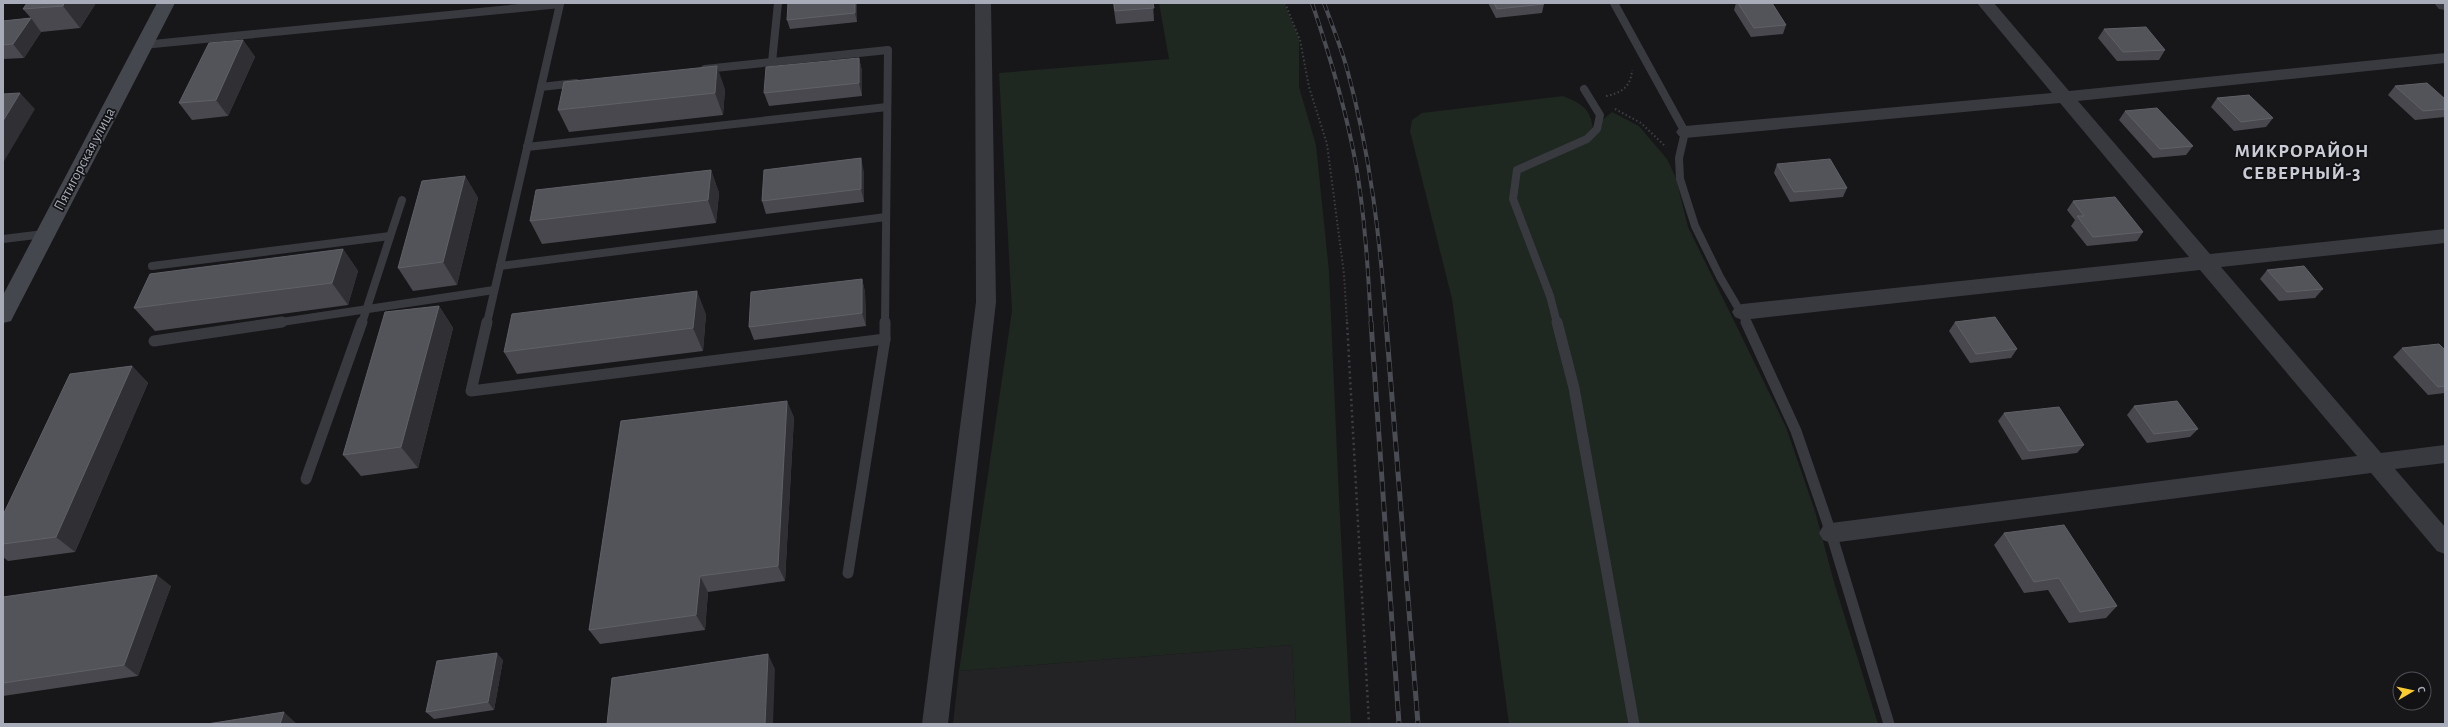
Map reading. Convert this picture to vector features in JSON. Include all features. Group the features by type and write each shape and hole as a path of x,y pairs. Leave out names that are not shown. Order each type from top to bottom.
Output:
{"main road":[{"name":"Пятигорская улица","path":"3,315 166,3"}],"street":[{"path":"935,724 986,302 983,3"},
{"path":"1985,3 2064,97 2208,262 2374,463 2445,544"},
{"path":"1685,132 2064,97 2445,58"},
{"path":"1742,312 2445,236"},
{"path":"1831,533 2445,454"}],"lane":[{"path":"143,45 569,3"},
{"path":"772,62 778,3"},
{"path":"1614,3 1636,46 1685,132 1679,158 1680,179 1695,226 1720,277 1742,312 1796,431 1831,533 1889,724"},
{"path":"560,4 471,391 885,339"},
{"path":"695,71 888,50 885,339 848,573"},
{"path":"541,87 587,82"},
{"path":"1584,89 1600,115 1597,129 1587,139 1517,170 1513,199 1550,296 1574,388 1634,724"},
{"path":"527,147 887,107"},
{"path":"306,479 367,309 402,200"},
{"path":"500,266 886,217"},
{"path":"3,239 44,234"},
{"path":"152,266 390,236"},
{"path":"154,342 494,290"}],"path":[{"path":"1285,3 1300,40 1309,87 1327,144 1344,274 1369,724"},
{"path":"1590,100 1625,90 1630,83 1630,59 1636,46"},
{"path":"1590,100 1619,110 1641,124 1679,158"}],"shaded area":[{"path":"1159,3 1284,3 1299,38 1299,87 1316,145 1329,271 1351,724 1296,724 1292,645 959,671 1012,311 999,73 1169,59"},
{"path":"1563,96 1580,104 1587,111 1592,121 1593,128 1612,112 1639,126 1667,159 1676,178 1688,227 1786,427 1815,511 1834,582 1878,724 1509,724 1452,299 1410,131 1412,120 1422,113"},
{"path":"1292,645 1296,724 953,724 959,671"}],"building":[{"path":"27,3 64,3 63,6 23,9"},
{"path":"788,3 855,3 855,13 787,20"},
{"path":"1114,3 1153,3 1154,8 1115,11"},
{"path":"1494,3 1543,3 1544,4 1497,9"},
{"path":"1738,3 1772,3 1786,25 1754,28"},
{"path":"31,18 13,44 3,45 3,21"},
{"path":"2146,27 2165,50 2123,52 2104,29"},
{"path":"243,40 216,100 179,103 209,43"},
{"path":"859,58 859,83 764,93 766,67"},
{"path":"717,66 715,93 558,110 564,82"},
{"path":"2427,83 2445,99 2445,109 2423,111 2395,86"},
{"path":"20,93 3,121 3,94"},
{"path":"2249,95 2273,118 2241,122 2217,98"},
{"path":"2157,108 2193,146 2160,149 2125,111"},
{"path":"861,158 861,189 762,201 764,170"},
{"path":"1830,159 1847,188 1794,192 1777,164"},
{"path":"711,170 708,200 530,221 536,190"},
{"path":"465,176 443,262 398,268 422,181"},
{"path":"2115,197 2143,232 2093,237 2077,216 2084,216 2073,201"},
{"path":"343,249 332,283 134,308 150,274"},
{"path":"2304,266 2323,289 2287,292 2267,270"},
{"path":"862,279 862,313 749,327 751,292"},
{"path":"697,291 693,328 504,352 512,314"},
{"path":"439,306 401,447 343,455 385,312"},
{"path":"1995,317 2017,349 1976,354 1955,322"},
{"path":"2439,344 2445,350 2445,386 2438,387 2402,348"},
{"path":"132,366 56,537 3,544 3,515 70,374"},
{"path":"787,401 778,566 700,576 696,615 589,630 621,421"},
{"path":"2177,401 2198,429 2154,434 2134,406"},
{"path":"2059,407 2084,445 2029,451 2004,413"},
{"path":"2064,525 2117,606 2080,612 2059,578 2034,582 2004,533"},
{"path":"157,575 124,665 3,683 3,597"},
{"path":"497,653 488,702 426,712 437,661"},
{"path":"768,654 765,724 607,724 612,678"},
{"path":"284,712 280,724 207,724"}],"railway":[{"path":"1312,3 1337,83 1356,165 1364,224 1371,323"},
{"path":"1324,3 1345,61 1362,132 1373,195 1381,259 1386,323"},
{"path":"1371,322 1399,724"},
{"path":"1386,322 1418,724"}],"district":[{"name":"МИКРОРАЙОН СЕВЕРНЫЙ-3","path":"2302,161"}]}
